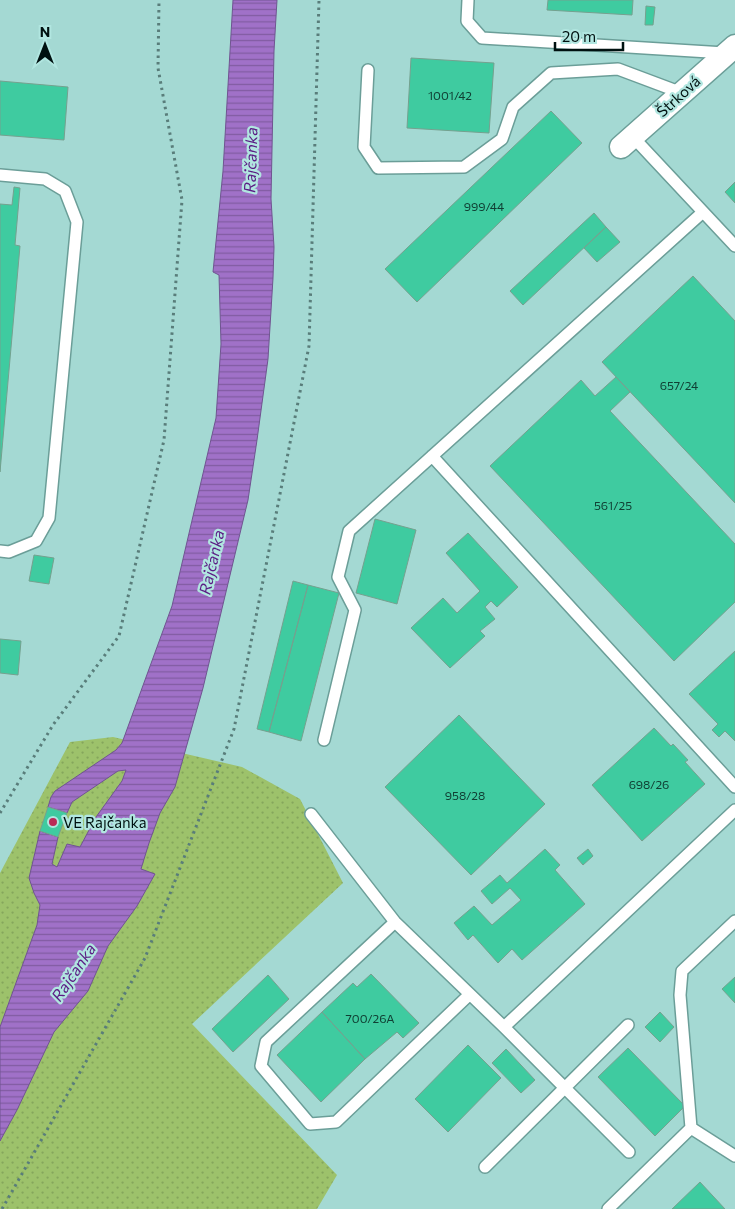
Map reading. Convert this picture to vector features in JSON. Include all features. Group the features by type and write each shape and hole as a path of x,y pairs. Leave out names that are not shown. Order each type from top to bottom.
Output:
{"street":[{"name":"Štrková","path":"627,142 731,49"}],"lane":[{"path":"468,0 467,21 482,38 731,49"},
{"path":"368,70 364,147 378,168 464,167 502,139 513,107 552,73 618,69 682,93"},
{"path":"627,142 703,212 735,246"},
{"path":"0,175 45,179 65,190 76,222 49,518 36,541 9,552 0,551"},
{"path":"324,740 355,610 338,577 349,531 703,212"},
{"path":"432,456 735,787"},
{"path":"504,1028 735,810"},
{"path":"311,814 395,922 629,1152"},
{"path":"691,1128 680,995 682,971 735,921"},
{"path":"395,922 266,1042 261,1066 310,1124 336,1122 470,995"},
{"path":"485,1167 628,1025"},
{"path":"691,1128 735,1156"},
{"path":"608,1209 691,1128"}],"path":[{"path":"0,813 53,725 119,636 164,440 182,200 158,68 159,0"},
{"path":"2,1209 145,958 234,729 309,346 319,0"}],"green space":[{"path":"113,737 242,767 300,799 343,883 192,1024 337,1175 317,1209 0,1209 0,873 70,742"}],"water":[{"name":"Rajčanka","path":"233,0 277,0 271,199 274,247 273,278 268,359 248,500 203,688 175,787 160,813 141,869 155,874 137,906 108,946 88,991 54,1032 0,1141 0,1027 37,925 40,905 29,878 40,831 58,837 52,864 57,867 67,844 80,847 96,817 122,781 126,770 118,771 72,802 67,813 48,807 55,791 116,750 122,743 172,606 216,418 221,344 219,275 213,272 223,171"}],"building":[{"path":"548,0 633,0 632,15 547,10"},
{"path":"646,6 655,7 653,25 645,25"},
{"path":"411,58 494,63 489,133 407,128"},
{"path":"0,81 68,87 64,140 0,135"},
{"path":"551,111 582,143 417,302 385,269"},
{"path":"735,182 735,203 725,192"},
{"path":"14,187 20,188 15,245 20,246 0,472 0,204 12,205"},
{"path":"594,213 606,227 523,305 510,291"},
{"path":"606,227 620,242 597,262 584,248"},
{"path":"693,276 735,321 735,503 602,362"},
{"path":"616,377 630,392 610,411 735,544 735,602 674,661 490,466 581,380 595,396"},
{"path":"375,519 416,530 397,604 356,593"},
{"path":"468,533 518,587 497,607 491,601 485,607 495,619 480,631 485,636 450,668 411,628 443,598 457,613 480,591 446,553"},
{"path":"34,555 54,558 49,584 29,581"},
{"path":"293,581 308,585 269,732 257,729"},
{"path":"308,585 339,593 301,741 269,732"},
{"path":"0,639 21,641 18,675 0,673"},
{"path":"735,651 735,741 725,731 719,737 712,730 718,724 689,694"},
{"path":"459,715 545,804 471,875 385,787"},
{"path":"654,728 688,760 685,762 705,784 642,841 592,785"},
{"name":"VE Rajčanka","path":"48,807 67,813 58,837 40,831"},
{"path":"545,849 560,865 555,870 585,904 522,960 512,949 498,963 473,935 468,940 454,923 474,906 492,925 521,900 510,888 492,904 481,891 500,875 507,883"},
{"path":"588,849 593,856 583,865 577,858"},
{"path":"371,974 419,1023 403,1038 397,1032 365,1059 322,1012 353,983 357,987"},
{"path":"268,975 289,999 233,1052 212,1029"},
{"path":"735,977 735,1003 722,989"},
{"path":"322,1012 365,1059 321,1102 277,1055"},
{"path":"660,1012 674,1027 660,1042 645,1027"},
{"path":"468,1045 501,1078 448,1132 415,1099"},
{"path":"628,1048 685,1106 655,1136 598,1077"},
{"path":"506,1049 535,1080 521,1093 492,1063"},
{"path":"700,1182 725,1209 672,1209"}],"place":[{"name":"VE Rajčanka","path":"53,822"}]}
